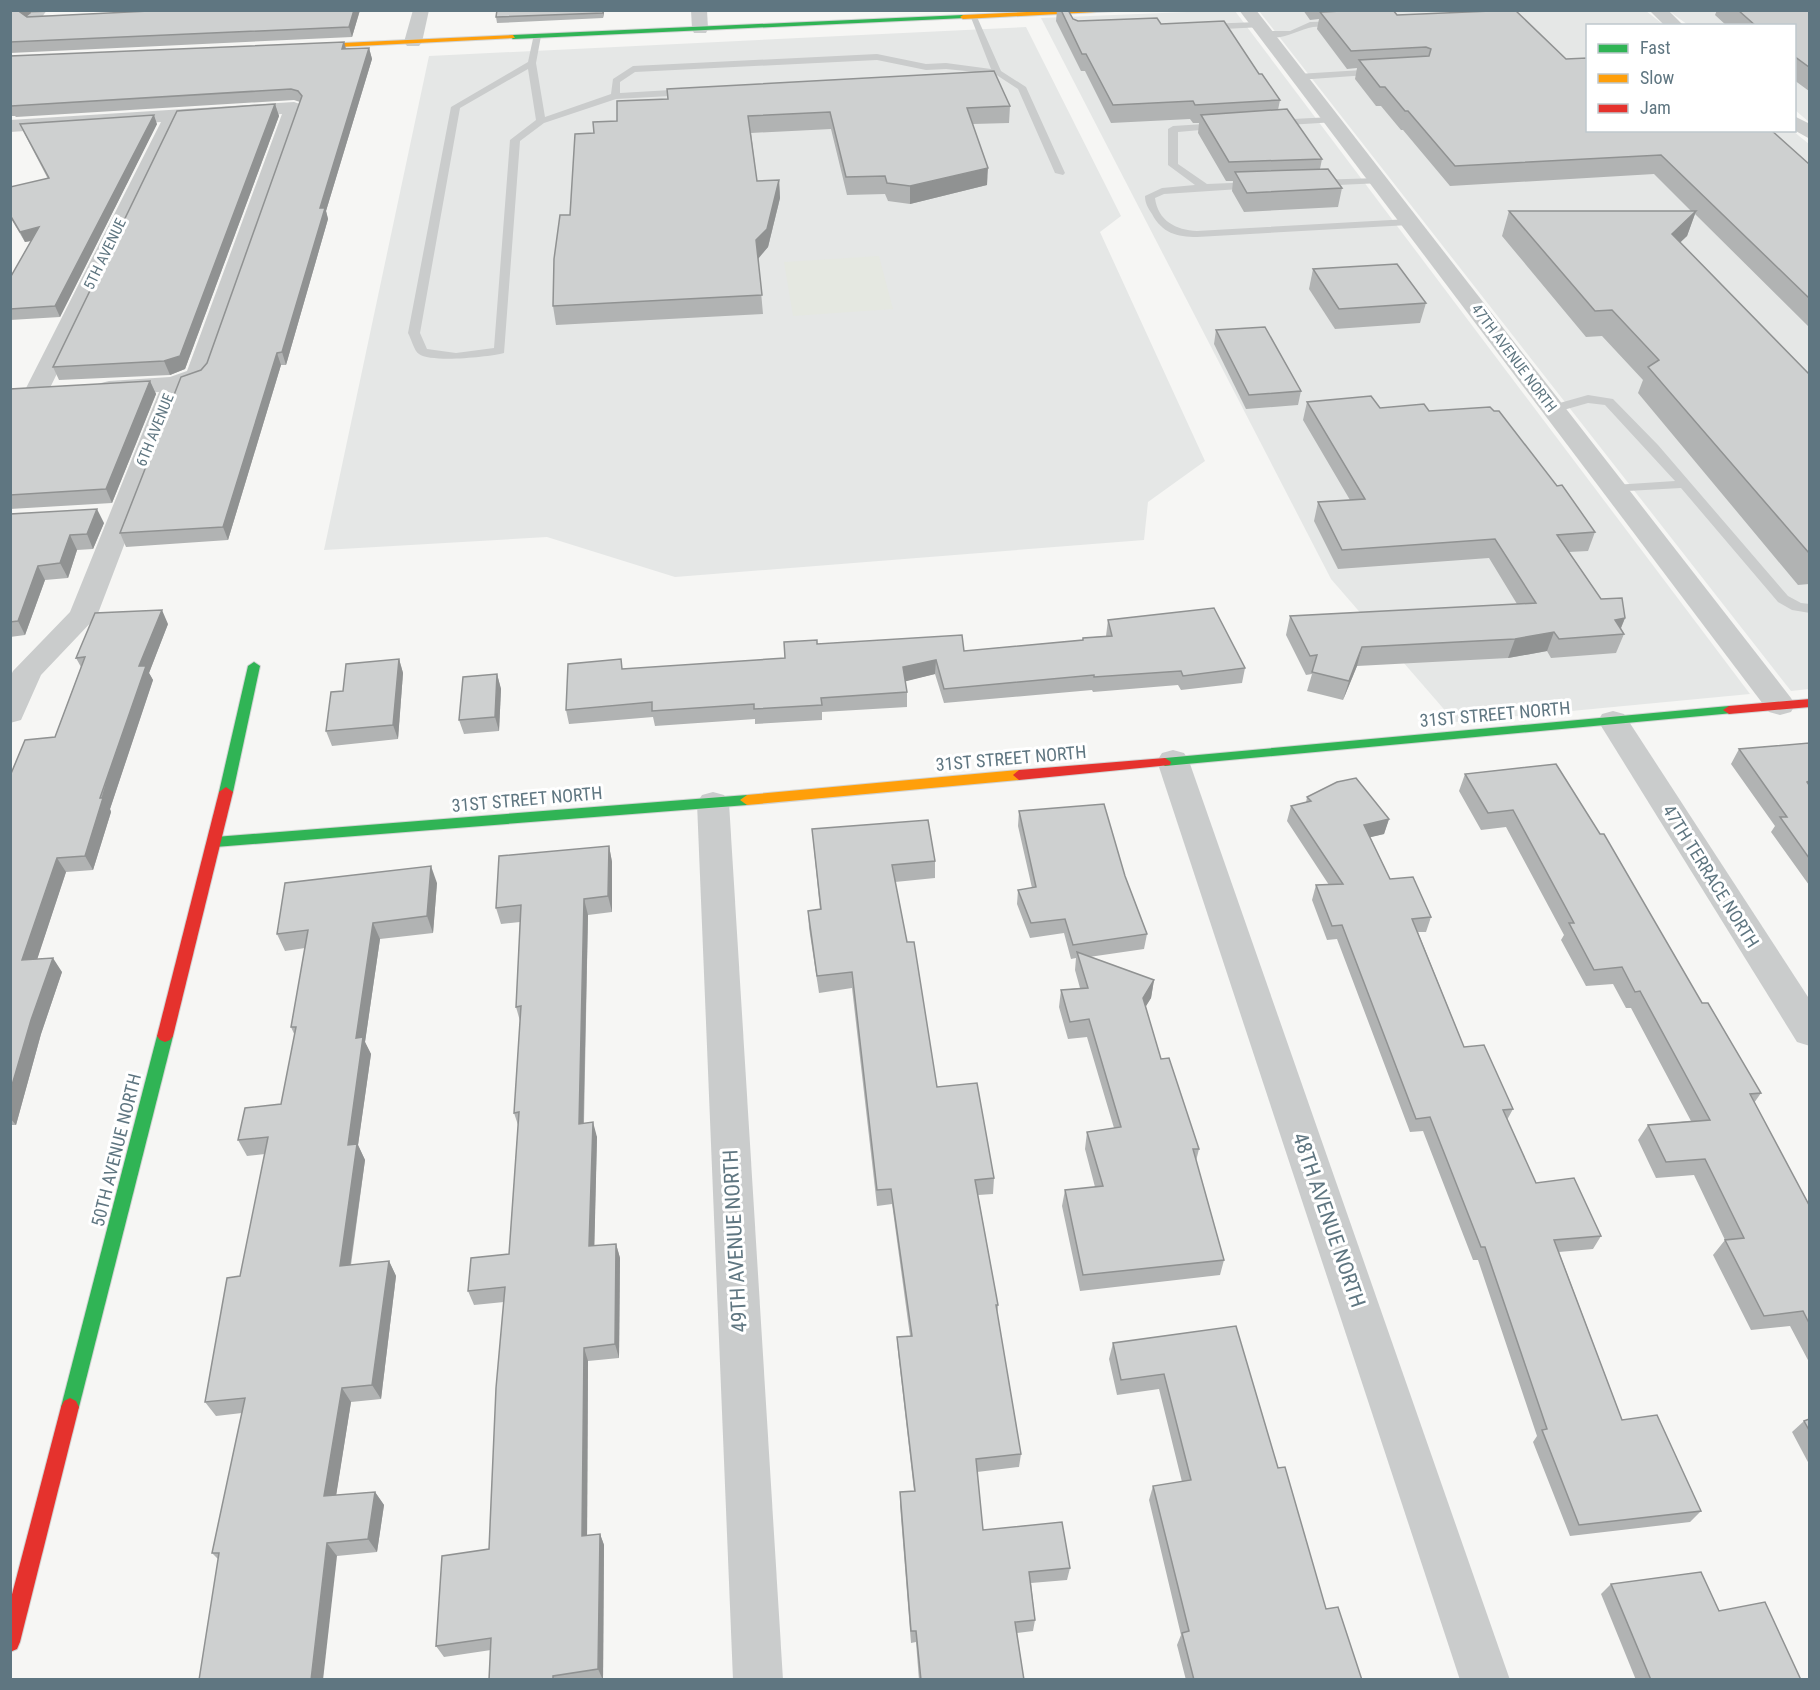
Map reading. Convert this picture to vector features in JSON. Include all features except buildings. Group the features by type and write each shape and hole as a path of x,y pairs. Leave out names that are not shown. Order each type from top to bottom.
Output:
{"street":[{"path":"413,42 421,10"},
{"path":"699,10 700,29"},
{"path":"282,47 700,29 972,14 1069,18 1131,10"},
{"path":"1657,10 1674,24"},
{"path":"16,41 35,15 55,19"},
{"name":"47TH AVENUE NORTH","path":"1257,23 1780,705"},
{"name":"6TH AVENUE","path":"10,713 28,671 83,616 112,513 174,384 197,375 294,108 173,116"},
{"path":"18,131 173,116"},
{"name":"5TH AVENUE","path":"59,390 173,116"},
{"path":"1796,123 1809,133"},
{"path":"10,393 174,384"},
{"name":"50TH AVENUE NORTH","path":"10,1642 215,842 254,666"},
{"name":"31ST STREET NORTH","path":"215,842 713,803 1809,703"},
{"name":"47TH TERRACE NORTH","path":"1613,721 1809,1031"},
{"name":"48TH AVENUE NORTH","path":"1173,761 1485,1680"},
{"name":"49TH AVENUE NORTH","path":"713,803 758,1680"}],"lane":[{"path":"972,14 997,72"},
{"path":"1191,28 1257,23 1292,33 1310,25 1344,24"},
{"path":"537,36 532,63 541,121"},
{"path":"615,96 616,81 633,69 877,57 926,67 946,66 997,72 1022,87 1060,173"},
{"path":"532,63 456,107 414,333 423,351 456,356 500,351 515,140 541,121 615,96 699,91"},
{"path":"925,77 997,72"},
{"path":"1298,77 1389,72"},
{"path":"1263,124 1332,120"},
{"path":"1205,187 1173,165 1173,129 1229,126"},
{"path":"1309,183 1378,181"},
{"path":"1263,185 1162,191 1150,196 1149,201 1161,224 1178,232 1197,234 1409,222"},
{"path":"1553,409 1588,399 1609,402 1654,448 1783,599 1797,607 1809,609"},
{"path":"1614,489 1685,484"}],"shaded area":[{"path":"1235,11 1750,694 1455,722 1331,579 1041,18"},
{"path":"1259,11 1646,11 1663,24 1586,24 1586,132 1794,132 1809,144 1809,689 1791,691"},
{"path":"1669,11 1809,11 1809,122 1796,111 1796,24 1687,24"},
{"path":"1026,27 1121,216 1100,232 1205,461 1148,502 1144,540 675,577 547,537 324,550 429,56"},
{"path":"879,256 893,309 793,316 784,262"}],"traffic: fast":[{"path":"513,37 963,17"},
{"path":"226,792 254,666"},
{"path":"1165,762 1729,710"},
{"path":"215,842 747,800"},
{"path":"70,1407 165,1036"}],"traffic: slow":[{"path":"963,17 1131,10"},
{"path":"299,47 513,37"},
{"path":"747,800 1019,775"}],"traffic: jam":[{"path":"1729,710 1810,703"},
{"path":"1019,775 1165,762"},
{"path":"165,1036 226,792"},
{"path":"10,1642 70,1407"}]}
